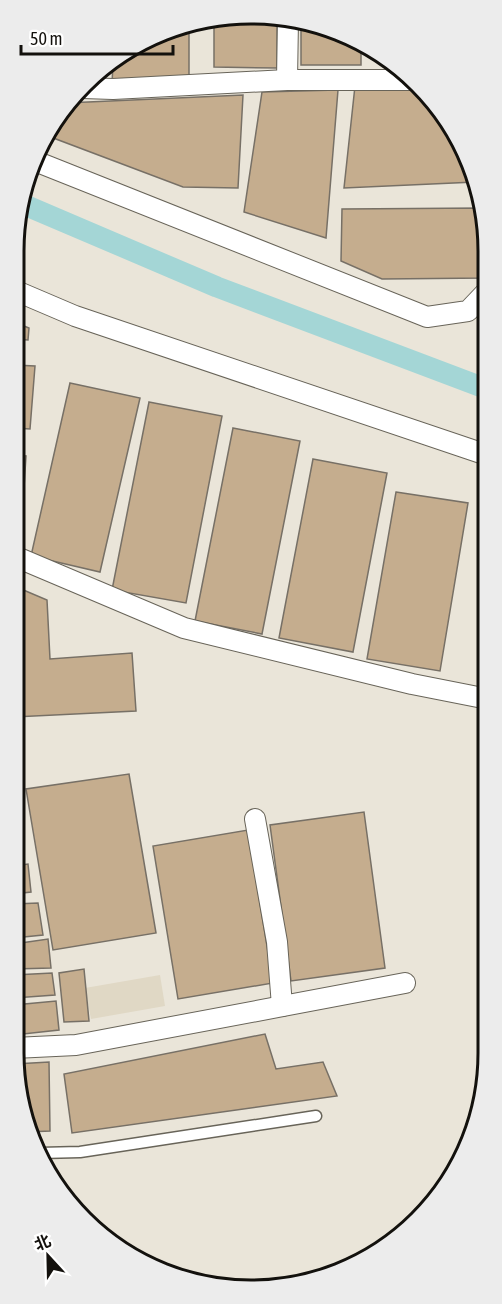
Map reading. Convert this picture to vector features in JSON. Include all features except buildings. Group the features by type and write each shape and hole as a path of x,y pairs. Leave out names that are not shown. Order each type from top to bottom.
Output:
{"street":[{"path":"286,80 288,27"},
{"path":"92,88 286,80 401,80"},
{"path":"41,163 427,317 468,311 478,300"},
{"path":"24,295 75,316 478,452"},
{"path":"24,560 184,627 412,684 478,697"},
{"path":"255,819 278,942 282,1006"},
{"path":"24,1048 76,1045 405,983"}],"lane":[{"path":"47,1153 81,1152 316,1116"}],"shaded area":[{"path":"160,975 165,1006 91,1019 85,988"}],"waterway":[{"path":"28,206 217,287 478,386"}]}
